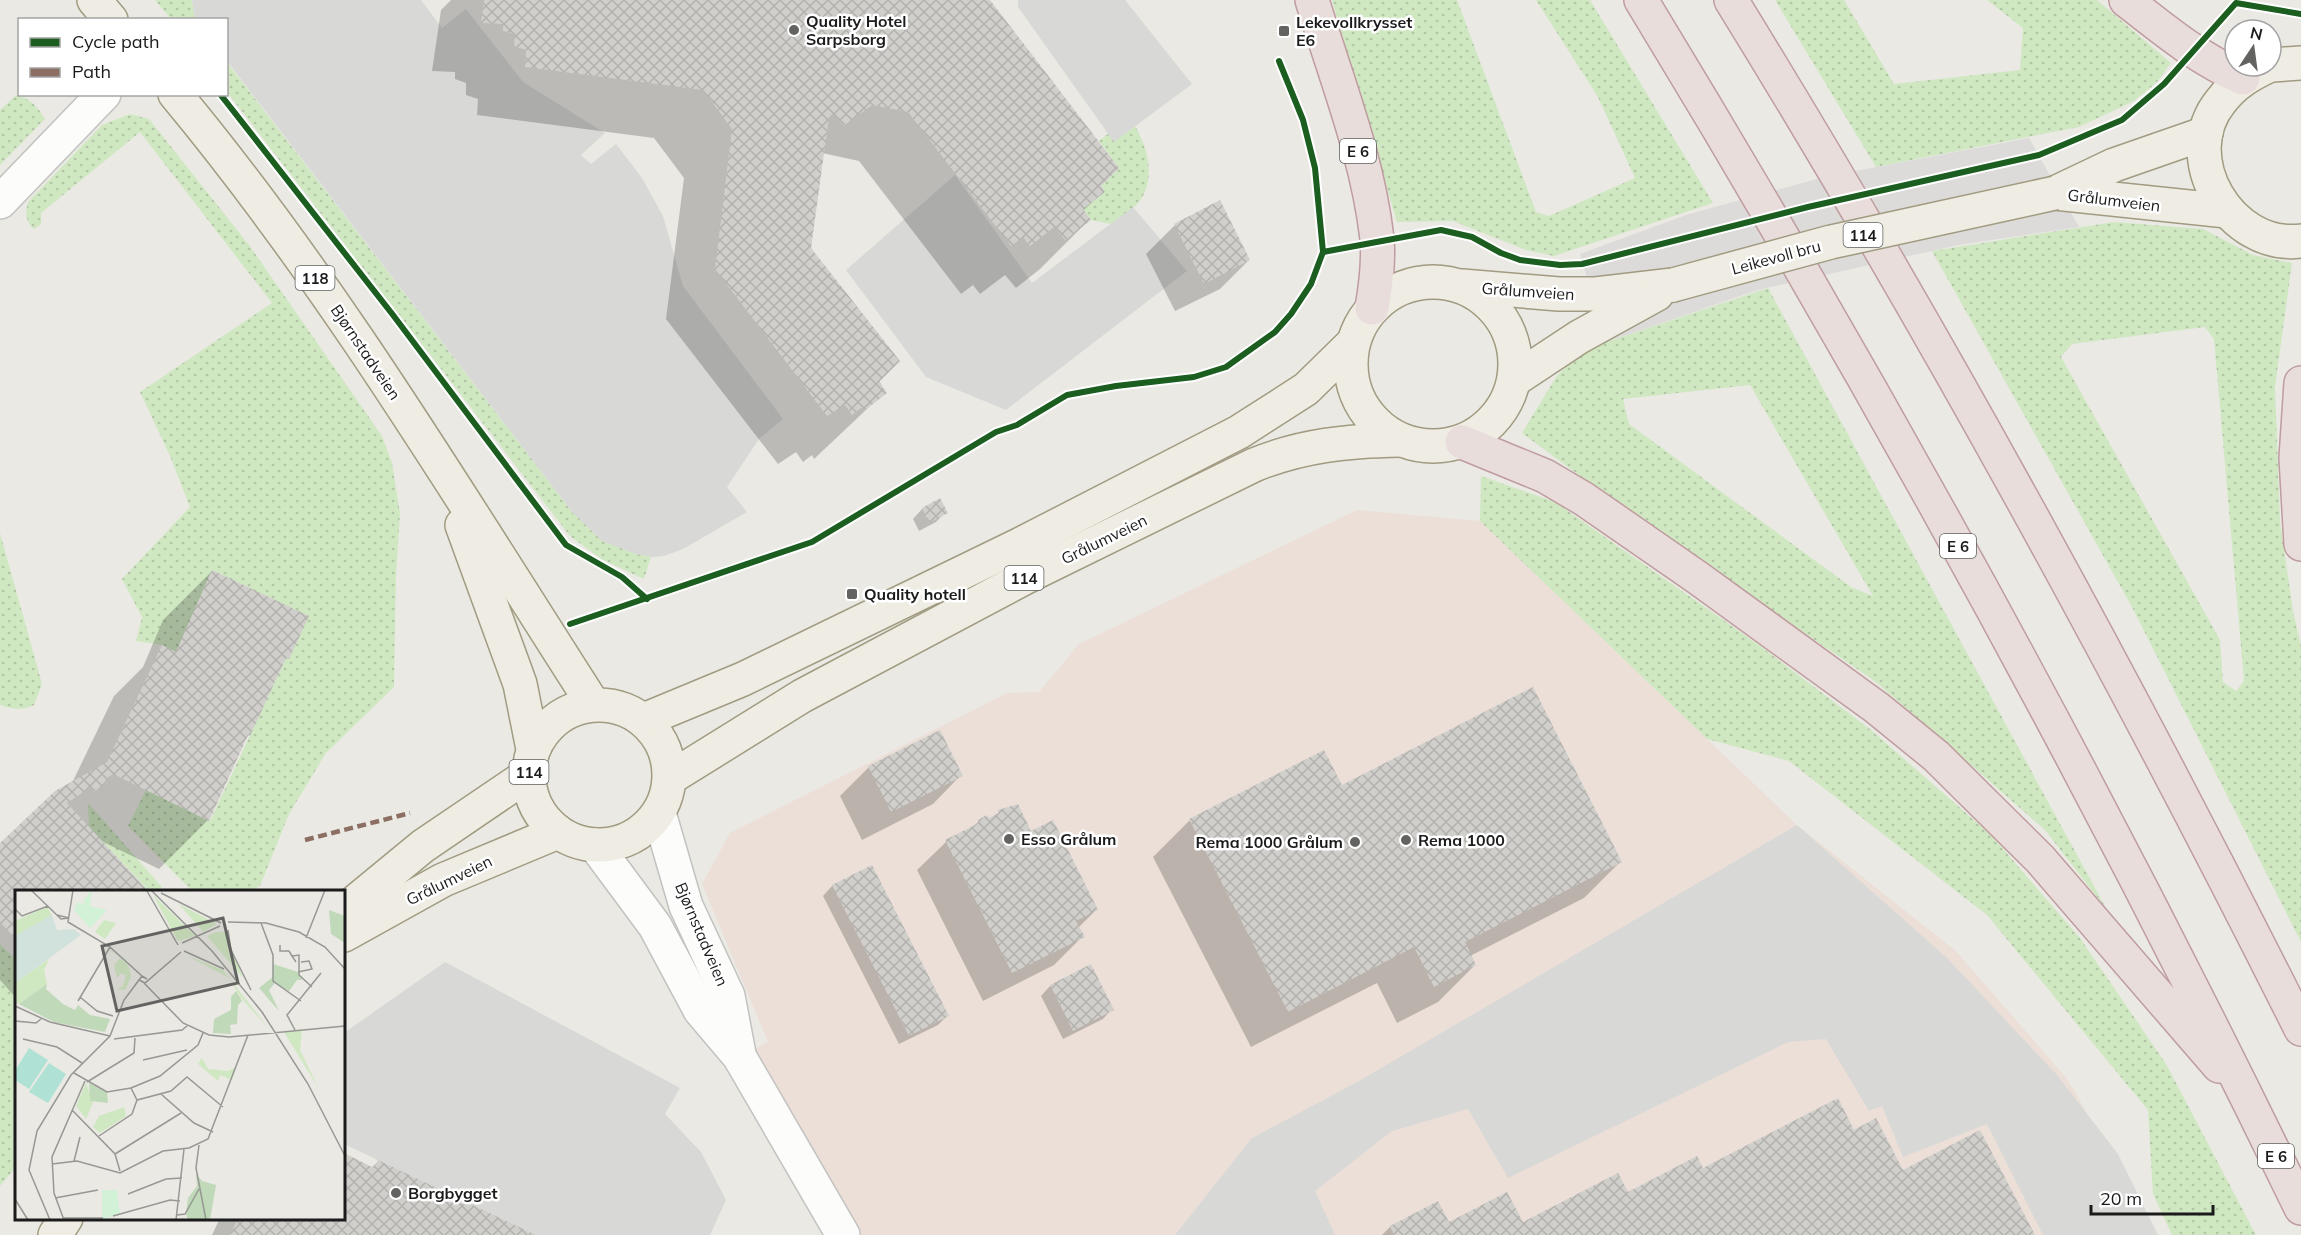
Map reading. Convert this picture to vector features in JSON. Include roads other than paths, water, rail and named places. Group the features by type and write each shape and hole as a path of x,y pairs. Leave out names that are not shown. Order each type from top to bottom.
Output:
{"highway":[{"name":"E 6","path":"1312,0 1358,148 1369,196 1377,240 1377,273 1372,308"},
{"name":"E 6","path":"1641,0 1747,175 1949,530 2074,761 2251,1104 2301,1208"},
{"path":"1731,0 1821,146 2034,520 2148,733 2301,1029"},
{"path":"2126,0 2192,51 2218,67 2223,67"},
{"path":"2301,382 2296,458 2301,544"},
{"name":"E 6","path":"1462,442 1545,476 1584,499 1807,656 1936,756 2040,859 2251,1104"}],"main road":[{"path":"94,0 109,18"},
{"path":"2283,66 2301,63"},
{"path":"2250,78 2219,102 2206,133 2205,161 2212,188 2227,211 2245,227 2266,237 2301,241"},
{"name":"Bjørnstadveien","path":"177,96 239,171 381,371 442,470 594,704"},
{"name":"Grålumveien","path":"2055,193 2114,165 2206,133"},
{"name":"Grålumveien","path":"2055,193 2227,211"},
{"name":"Leikevoll bru","path":"1601,307 1831,242 2055,193"},
{"name":"114","path":"1437,282 1460,286 1481,297 1498,313 1510,333 1515,356 1514,380 1508,400 1481,432 1462,442 1442,446 1420,446 1400,440 1379,428 1363,409 1353,388 1350,363 1353,343 1360,324 1372,308 1391,292 1413,284 1437,282"},
{"name":"Grålumveien","path":"1460,286 1559,294 1601,307"},
{"name":"114","path":"1514,380 1601,307"},
{"name":"Grålumveien","path":"644,720 743,679 1000,555 1239,432 1306,389 1353,343"},
{"name":"Grålumveien","path":"670,778 802,696 1028,576 1254,465 1286,452 1317,445 1400,440"},
{"name":"Bjørnstadveien","path":"442,470 520,684 531,762"},
{"name":"114","path":"594,704 620,707 644,720 664,746 670,778 659,813 642,831 620,842 596,845 575,841 558,832 542,816 532,796 531,762 548,725 568,711 594,704"},
{"name":"Grålumveien","path":"345,909 531,762"},
{"name":"Grålumveien","path":"345,934 443,880 558,832"},
{"path":"55,1235 65,1220"}],"street":[{"path":"0,202 102,96"},
{"name":"Bjørnstadveien","path":"659,813 687,906 728,996 740,1056"},
{"name":"Bjørnstadveien","path":"596,845 654,926 699,1010 740,1056 843,1235"}],"place":[{"name":"Quality Hotel Sarpsborg","path":"794,30"},
{"name":"Lekevollkrysset E6","path":"1284,31"},
{"name":"Quality hotell","path":"852,594"},
{"name":"Esso Grålum","path":"1009,839"},
{"name":"Rema 1000","path":"1406,840"},
{"name":"Rema 1000 Grålum","path":"1355,842"},
{"name":"Borgbygget","path":"396,1193"}]}
